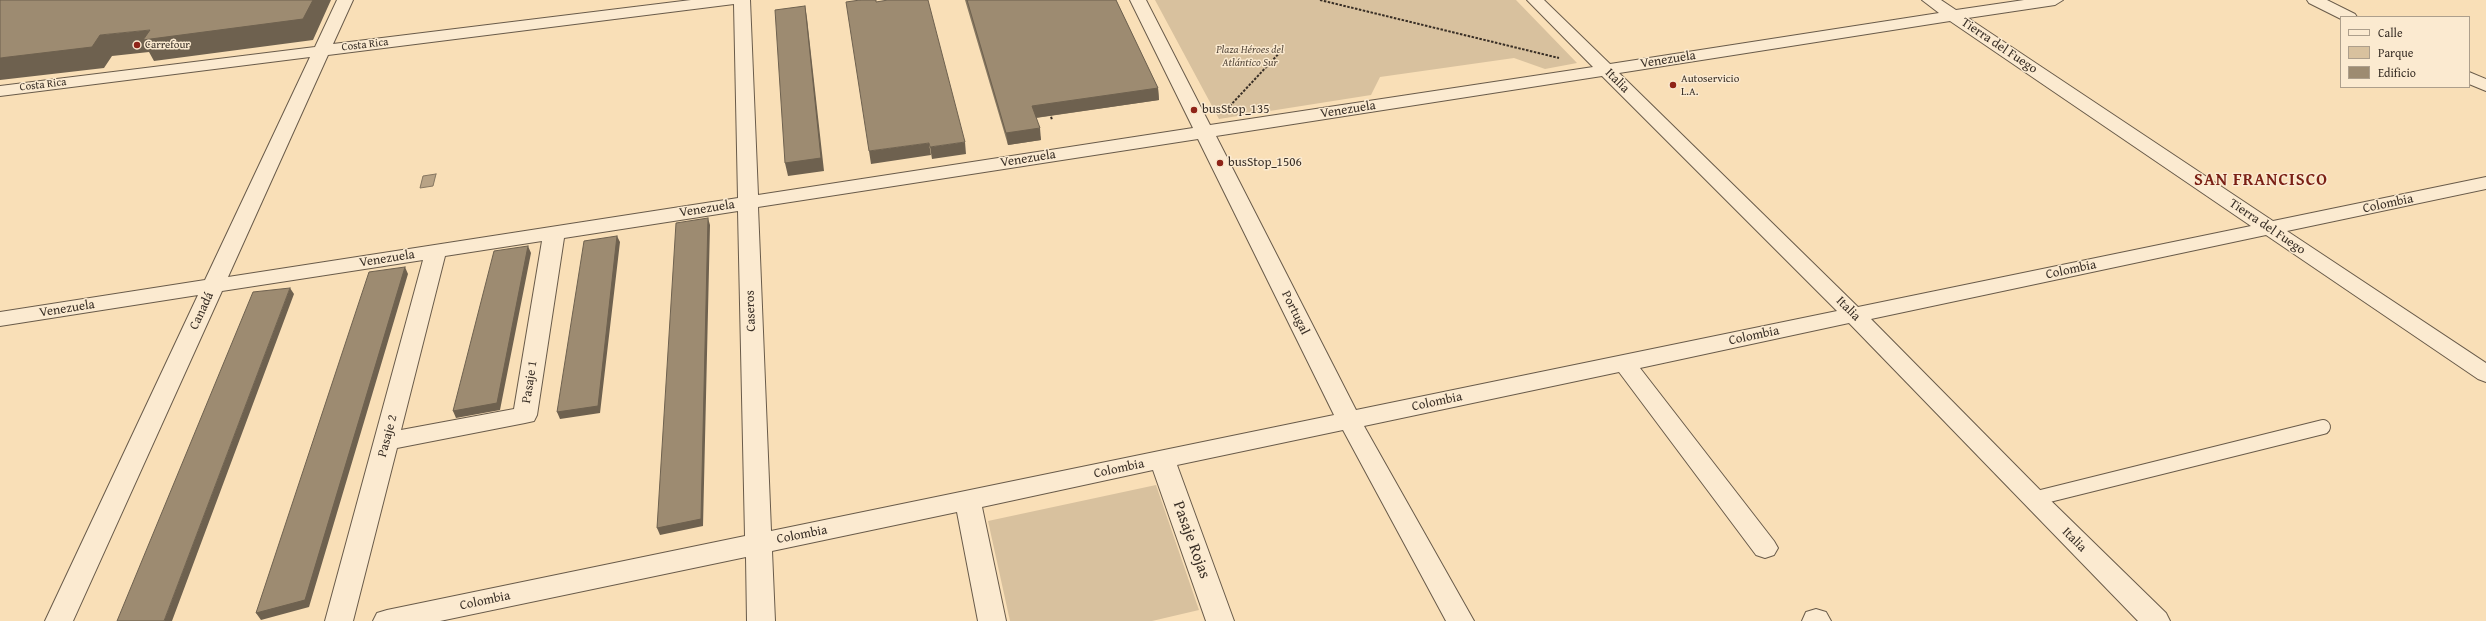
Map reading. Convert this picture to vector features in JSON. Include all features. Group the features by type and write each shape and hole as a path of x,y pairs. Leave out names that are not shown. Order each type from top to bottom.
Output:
{"street":[{"name":"Canadá","path":"59,621 345,0"},
{"name":"Costa Rica","path":"0,91 730,0"},
{"name":"Caseros","path":"742,0 761,621"},
{"name":"Portugal","path":"1138,0 1349,420 1460,621"},
{"name":"Italia","path":"1536,0 1854,315 2033,500 2156,621"},
{"name":"Tierra del Fuego","path":"1930,0 2486,374"},
{"name":"Venezuela","path":"0,319 2055,0"},
{"path":"2315,0 2347,16"},
{"path":"2470,78 2486,86"},
{"name":"Colombia","path":"387,621 968,502 1162,459 2486,183"},
{"name":"Pasaje 1","path":"386,441 525,415 554,233"},
{"name":"Pasaje 2","path":"339,621 436,251"},
{"path":"1624,363 1765,548"},
{"name":"Pasaje Rojas","path":"1162,459 1220,621"},
{"path":"968,502 992,621"}],"lane":[{"path":"2033,500 2323,427"}],"path":[{"path":"1320,0 1560,58"},
{"path":"1334,3 1338,0"},
{"path":"1205,132 1284,48"},
{"path":"1047,105 1052,120"}],"green space":[{"name":"Plaza Héroes del Atlántico Sur","path":"1155,0 1516,0 1577,63 1545,69 1514,58 1380,77 1371,95 1219,119"},
{"path":"1156,485 1199,610 1152,621 1010,621 988,521"}],"shaded area":[{"path":"436,174 433,186 420,188 423,176"}],"building":[{"name":"Carrefour","path":"0,0 313,0 303,19 143,40 150,30 100,35 92,47 0,58"},
{"path":"876,0 876,2 888,0 928,0 965,142 930,147 929,143 869,151 846,2"},
{"path":"967,0 1116,0 1158,88 1032,106 1040,128 1006,133"},
{"path":"805,6 821,158 785,163 775,10"},
{"path":"708,218 701,519 657,528 676,223"},
{"path":"617,236 598,406 557,412 584,241"},
{"path":"528,246 497,403 453,411 494,251"},
{"path":"405,267 305,600 256,613 369,272"},
{"path":"290,288 164,621 117,621 253,292"}],"place":[{"name":"Carrefour","path":"137,45"},
{"name":"Autoservicio L.A.","path":"1673,85"},
{"name":"busStop_135","path":"1194,110"},
{"name":"busStop_1506","path":"1220,163"}],"district":[{"name":"SAN FRANCISCO","path":"2261,181"}]}
